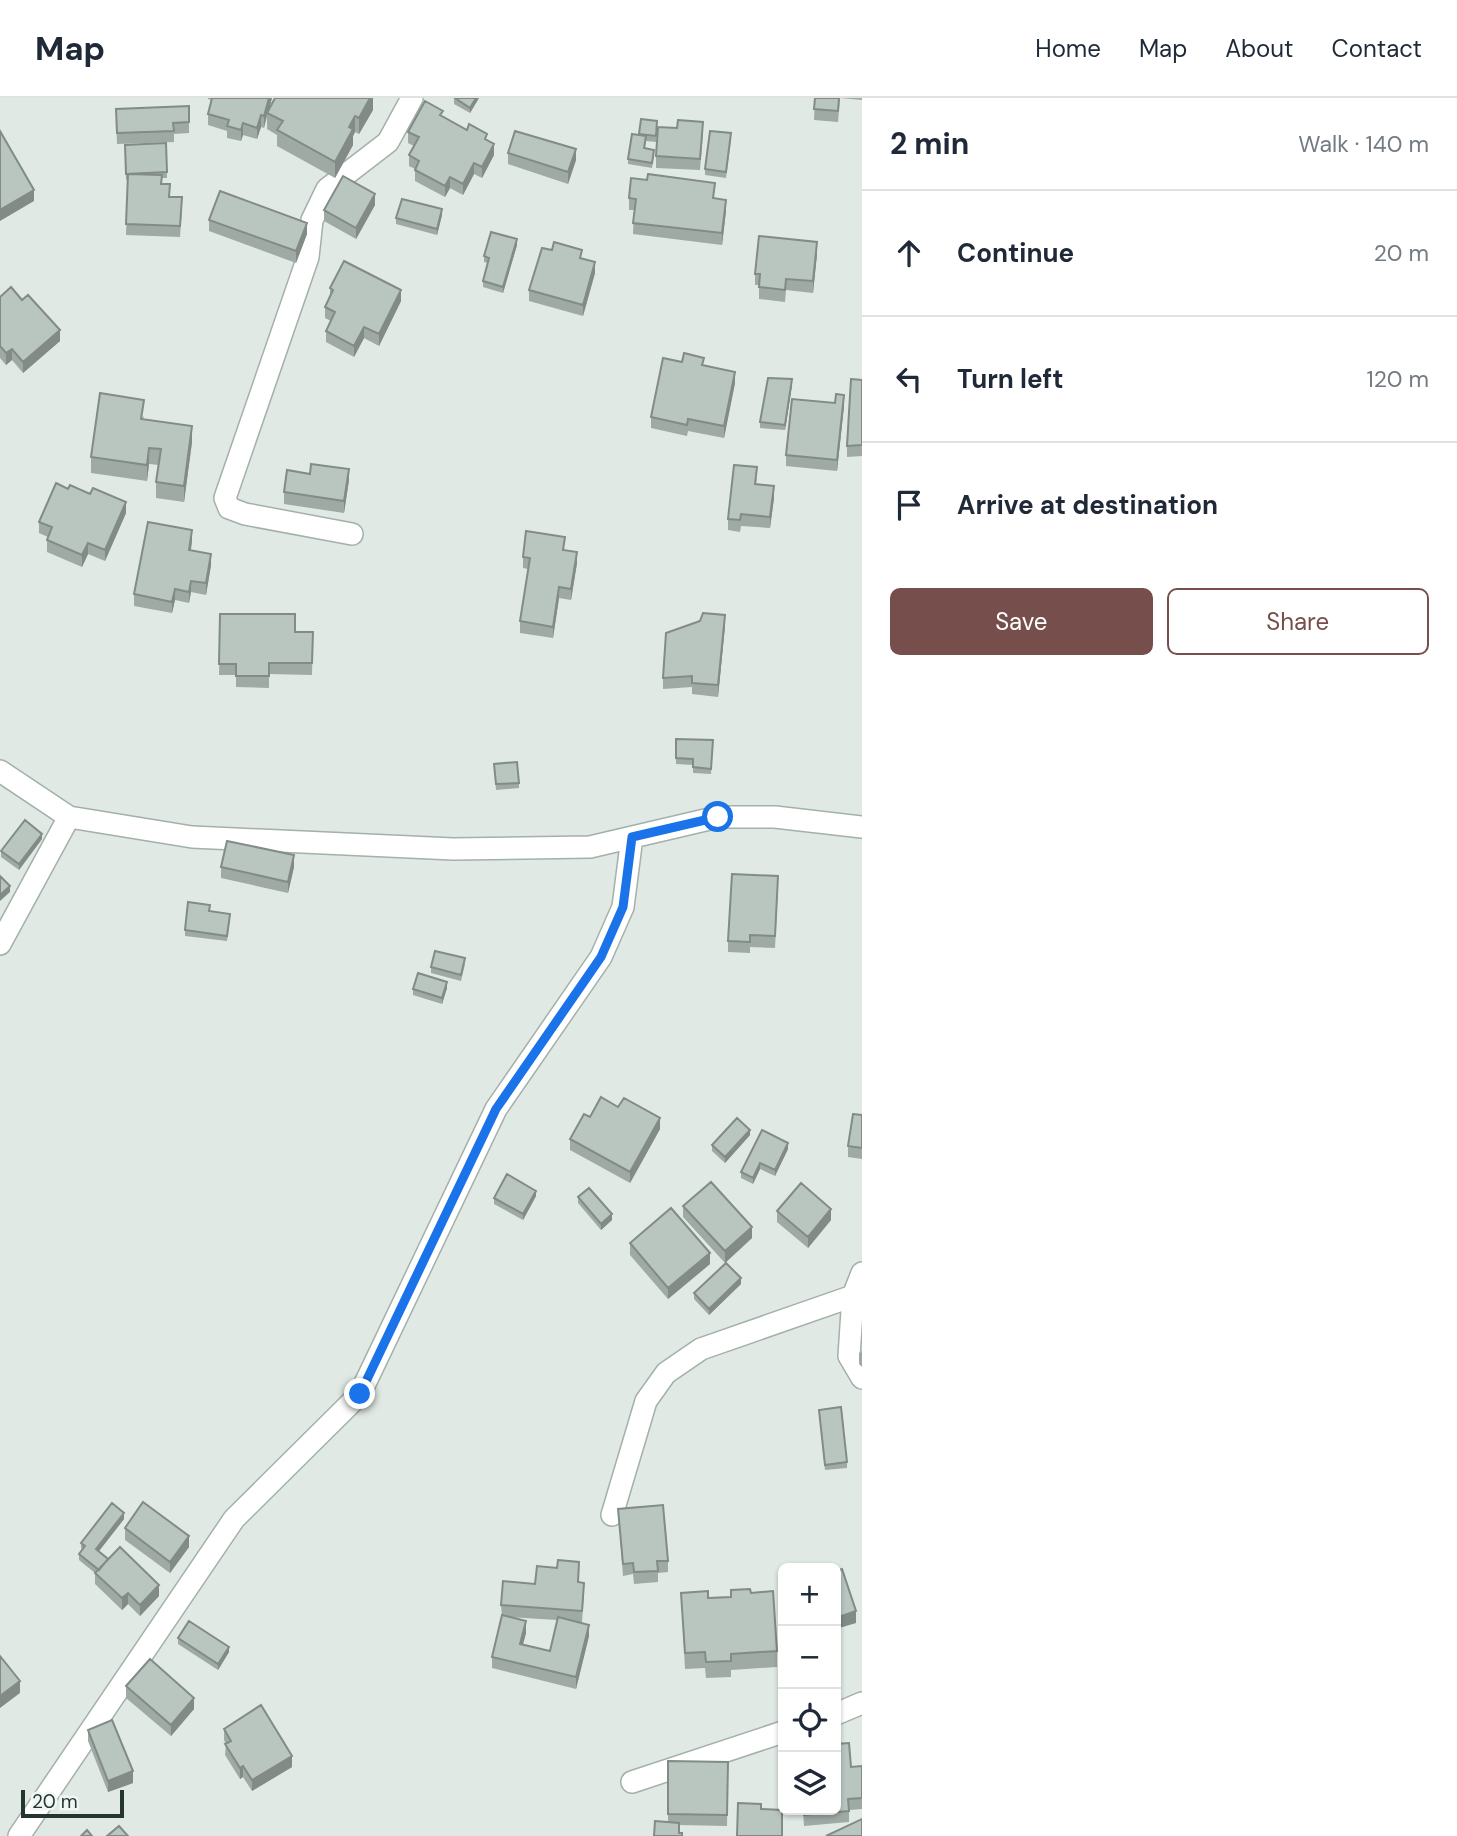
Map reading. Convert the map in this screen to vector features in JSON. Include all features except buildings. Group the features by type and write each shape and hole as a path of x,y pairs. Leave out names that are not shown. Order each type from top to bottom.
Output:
{"street":[{"path":"352,534 245,514 229,508 225,498 308,257 312,220 327,189 388,142 412,98"},
{"path":"0,771 69,817 192,837 453,849 590,847 718,817 775,817 862,827"},
{"path":"0,944 69,817"},
{"path":"19,1836 234,1519 360,1394 496,1109 601,957 623,907 632,837"},
{"path":"862,1273 853,1296 849,1356 862,1378"},
{"path":"612,1516 646,1401 666,1373 701,1349 853,1296"},
{"path":"841,1712 862,1703"},
{"path":"632,1782 778,1734"}],"route":[{"path":"360,1394 496,1109 601,957 623,907 632,837 718,817"}]}
